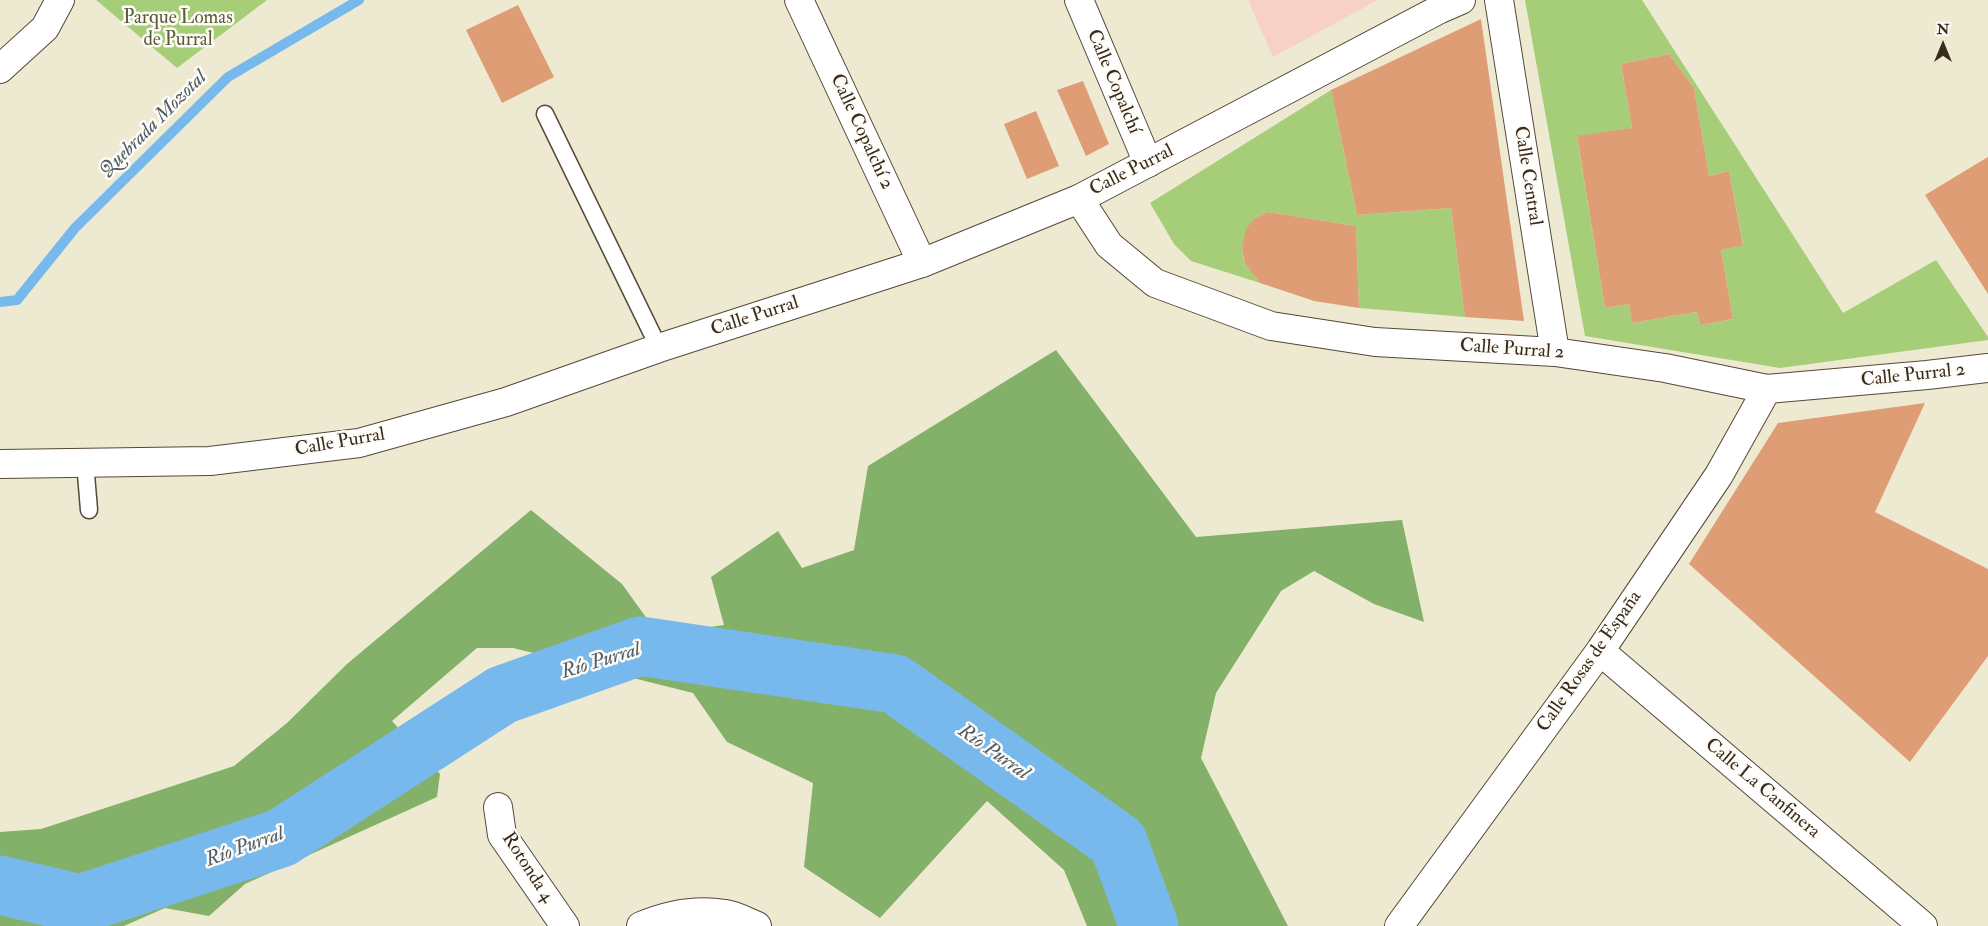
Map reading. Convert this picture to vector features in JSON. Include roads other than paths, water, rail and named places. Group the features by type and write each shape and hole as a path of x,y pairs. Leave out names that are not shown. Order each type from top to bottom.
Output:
{"street":[{"path":"0,69 45,28 60,0"},
{"name":"Calle Copalchí 2","path":"799,0 922,263"},
{"name":"Calle Copalchí","path":"1079,0 1148,163"},
{"name":"Calle Purral","path":"0,464 210,461 359,444 506,402 659,348 922,263 1078,199 1438,10 1462,0"},
{"name":"Calle Central","path":"1498,0 1555,352"},
{"name":"Calle Purral 2","path":"1078,199 1109,245 1154,283 1271,326 1376,342 1555,352 1665,368 1767,389 1988,368"},
{"name":"Calle Rosas de España","path":"1399,926 1600,651 1719,475 1767,389"},
{"name":"Calle La Canfinera","path":"1600,651 1923,926"},
{"name":"Rotonda 4","path":"498,807 502,835 565,926"},
{"path":"641,926 658,919 704,912 726,914 757,926"}],"lane":[{"path":"545,114 659,348"},
{"path":"85,462 89,510"}],"waterway":[{"name":"Quebrada Mozotal","path":"0,302 17,300 75,228 228,77 359,0"},
{"name":"Río Purral","path":"0,885 80,904 281,838 502,695 640,646 895,684 1118,842 1149,926"}],"park label":[{"name":"Parque Lomas de Purral","path":"178,30"}]}
